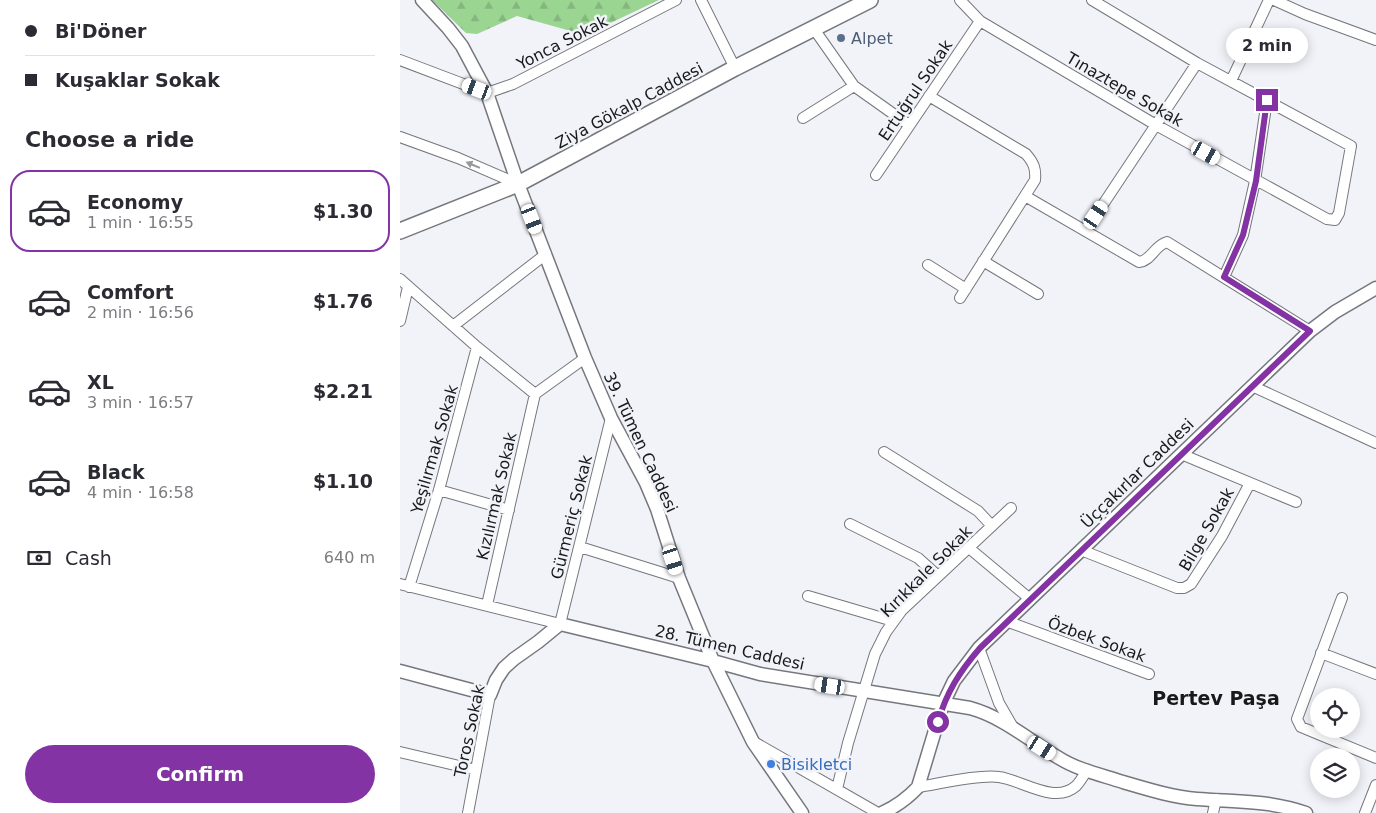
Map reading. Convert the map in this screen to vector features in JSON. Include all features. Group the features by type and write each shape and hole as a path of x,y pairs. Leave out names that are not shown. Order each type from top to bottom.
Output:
{"main road":[{"name":"Ziya Gökalp Caddesi","path":"400,231 518,184 735,68 870,0"}],"street":[{"name":"39. Tümen Caddesi","path":"422,0 462,46 487,93 518,184 585,358 611,418 646,483 657,509 679,578 713,661 754,742 802,813"},
{"name":"Yonca Sokak","path":"487,93 513,84 676,0"},
{"path":"701,0 735,68"},
{"name":"Tınaztepe Sokak","path":"960,0 980,21 1156,125 1327,219 1335,220 1339,214 1351,146 1267,100"},
{"path":"1092,0 1197,62 1267,100 1256,181 1243,235 1224,277"},
{"path":"1231,81 1269,0"},
{"path":"1274,0 1305,14 1376,40"},
{"name":"Ertuğrul Sokak","path":"876,176 980,21"},
{"path":"814,29 854,86 910,125"},
{"path":"400,60 487,93"},
{"path":"1086,230 1197,62"},
{"path":"803,118 854,86"},
{"path":"929,96 1026,154 1033,161 1036,170 1035,180 960,298"},
{"path":"400,137 458,158 518,184"},
{"path":"1025,196 1139,262 1146,261 1155,248 1167,242 1310,331"},
{"path":"453,326 546,254"},
{"path":"983,261 1038,294"},
{"path":"928,265 966,289"},
{"path":"400,278 408,288 535,394 585,358"},
{"path":"400,321 408,288"},
{"name":"Üççakırlar Caddesi","path":"918,786 943,704 954,681 980,648 1310,331 1335,312 1376,288"},
{"name":"Yeşilırmak Sokak","path":"405,585 439,490 477,347"},
{"path":"1252,386 1376,443"},
{"name":"Kızılırmak Sokak","path":"488,605 535,394"},
{"name":"Gürmeriç Sokak","path":"560,624 611,418"},
{"path":"884,452 978,511 992,526"},
{"path":"1181,454 1296,502"},
{"name":"Bilge Sokak","path":"1081,550 1177,588 1184,588 1191,584 1222,536 1250,483"},
{"path":"439,490 508,510"},
{"name":"Kırıkkale Sokak","path":"837,789 848,743 875,654 893,621 902,610 1011,508"},
{"path":"850,524 918,558 938,576"},
{"path":"580,547 679,578"},
{"path":"969,548 1030,599"},
{"name":"28. Tümen Caddesi","path":"405,585 760,674 980,711 1014,729 1061,760 1144,788 1173,795 1272,803 1306,813"},
{"path":"808,596 893,621"},
{"path":"1342,598 1297,715 1298,724 1300,727 1376,758"},
{"name":"Özbek Sokak","path":"1006,622 1149,674"},
{"name":"Toros Sokak","path":"468,813 490,695 496,680 504,668 560,624"},
{"path":"980,648 999,703 1014,729"},
{"path":"1321,652 1376,674"},
{"path":"400,671 490,695"},
{"path":"754,742 878,813"},
{"path":"400,752 476,770"},
{"path":"882,813 909,797 918,786 998,777 1056,794 1067,792 1076,785 1087,770"},
{"path":"1365,813 1376,785"},
{"path":"1213,813 1216,799"}],"green space":[{"path":"432,0 659,0 585,35 517,16 477,34 466,33"}],"place":[{"name":"Alpet","path":"841,38"},
{"name":"Bisikletci","path":"771,764"}],"district":[{"name":"Pertev Paşa","path":"1216,698"}],"route":[{"path":"938,722 943,704 954,681 980,648 1310,331 1224,277 1243,235 1256,181 1267,100"}]}
